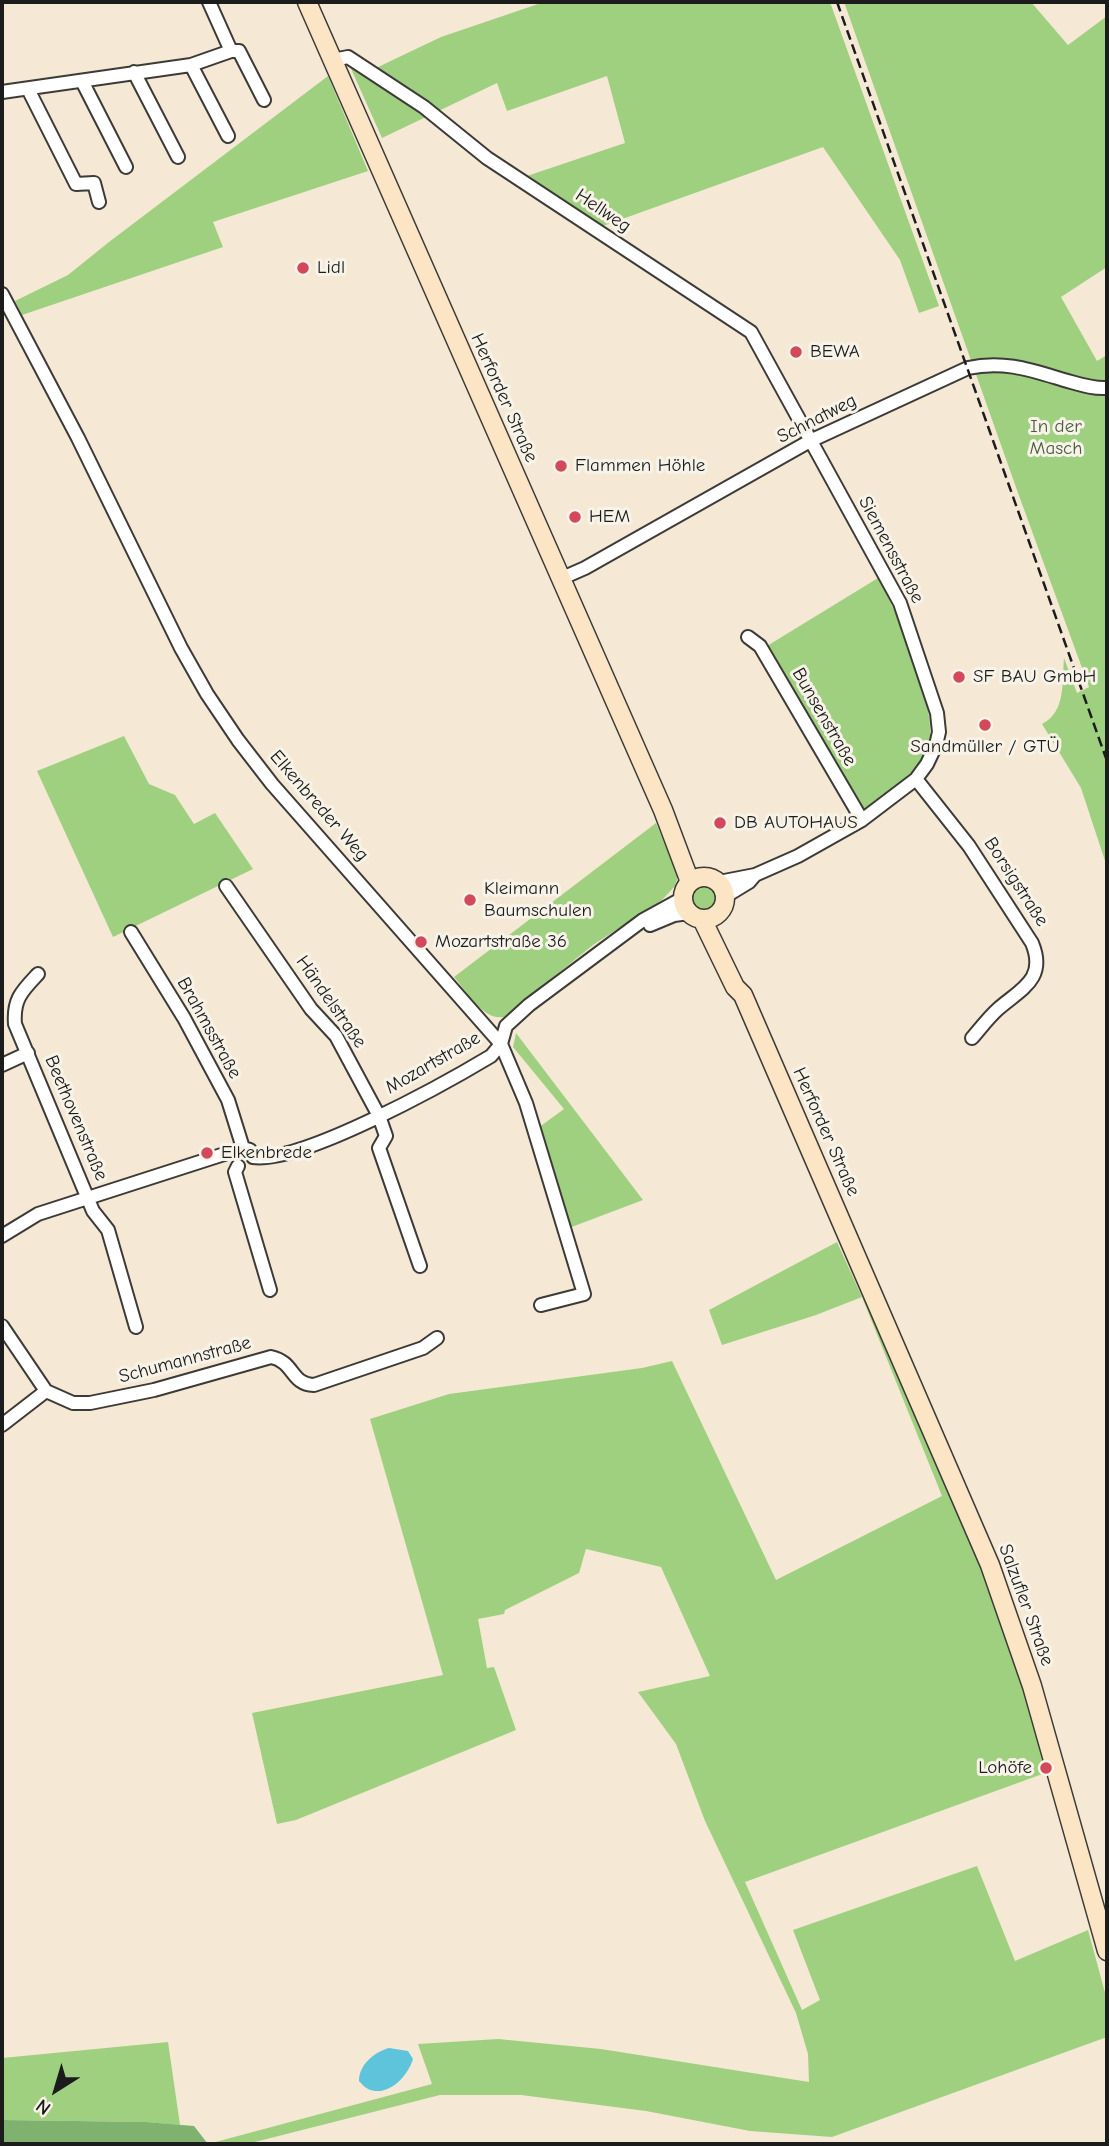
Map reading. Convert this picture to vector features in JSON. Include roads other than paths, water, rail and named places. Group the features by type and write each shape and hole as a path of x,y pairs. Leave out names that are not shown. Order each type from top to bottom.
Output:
{"main road":[{"name":"Herforder Straße","path":"307,2 560,579 704,898 735,987 743,995 870,1285"},
{"name":"Salzufler Straße","path":"870,1285 963,1499 1017,1637 1107,1951"}],"street":[{"path":"209,2 231,51"},
{"path":"2,90 28,89 191,65 231,51 239,51 264,100"},
{"name":"Hellweg","path":"333,60 348,57 380,76 424,107 487,158 751,332 810,441"},
{"path":"191,65 228,136"},
{"path":"134,72 178,156"},
{"path":"82,81 126,167"},
{"path":"28,89 76,184 94,183 99,202"},
{"name":"Elkenbreder Weg","path":"2,294 84,450 180,648 207,694 272,784 500,1044 526,1103 584,1294 541,1305"},
{"name":"Schnatweg","path":"560,579 585,568 810,441 968,368 1009,364 1090,387 1107,388"},
{"name":"Siemensstraße","path":"704,898 798,856 862,820 916,779 927,764 939,732 936,707 900,603 810,441"},
{"name":"Bunsenstraße","path":"748,637 760,646 862,820"},
{"name":"Borsigstraße","path":"916,779 969,846 1032,943 1037,956 1037,966 1028,985 996,1011 972,1038"},
{"name":"Händelstraße","path":"226,886 311,1009 336,1036 379,1116 386,1136 379,1148 419,1266"},
{"name":"Mozartstraße","path":"237,1166 248,1164 253,1157 271,1158 309,1146 379,1116 491,1056 500,1044 506,1026 597,953 643,920 704,898"},
{"name":"Brahmsstraße","path":"131,932 184,1018 228,1100 238,1150"},
{"name":"Beethovenstraße","path":"38,974 22,991 14,1009 15,1024 93,1212 108,1230 136,1327"},
{"name":"Beethovenstraße","path":"2,1065 27,1053"},
{"path":"2,1236 38,1214 238,1150 250,1150 253,1157"},
{"path":"238,1150 235,1172 270,1290"},
{"path":"2,1326 46,1391 2,1425"},
{"name":"Schumannstraße","path":"46,1391 73,1403 90,1403 154,1390 271,1357 282,1359 297,1378 306,1384 314,1385 423,1349 437,1338"}],"water":[{"path":"389,2048 408,2051 413,2059 407,2072 390,2088 375,2091 368,2089 359,2081 362,2070 373,2056"}],"railway":[{"path":"837,2 1107,761"}],"place":[{"name":"Lidl","path":"303,268"},
{"name":"BEWA","path":"796,352"},
{"name":"Flammen Höhle","path":"561,466"},
{"name":"HEM","path":"575,517"},
{"name":"SF BAU GmbH","path":"959,677"},
{"name":"Sandmüller / GTÜ","path":"985,725"},
{"name":"DB AUTOHAUS","path":"720,823"},
{"name":"Kleimann Baumschulen","path":"470,900"},
{"name":"Mozartstraße 36","path":"421,942"},
{"name":"Elkenbrede","path":"207,1153"},
{"name":"Lohöfe","path":"1046,1768"}],"park label":[{"name":"In der Masch","path":"1056,438"}]}
